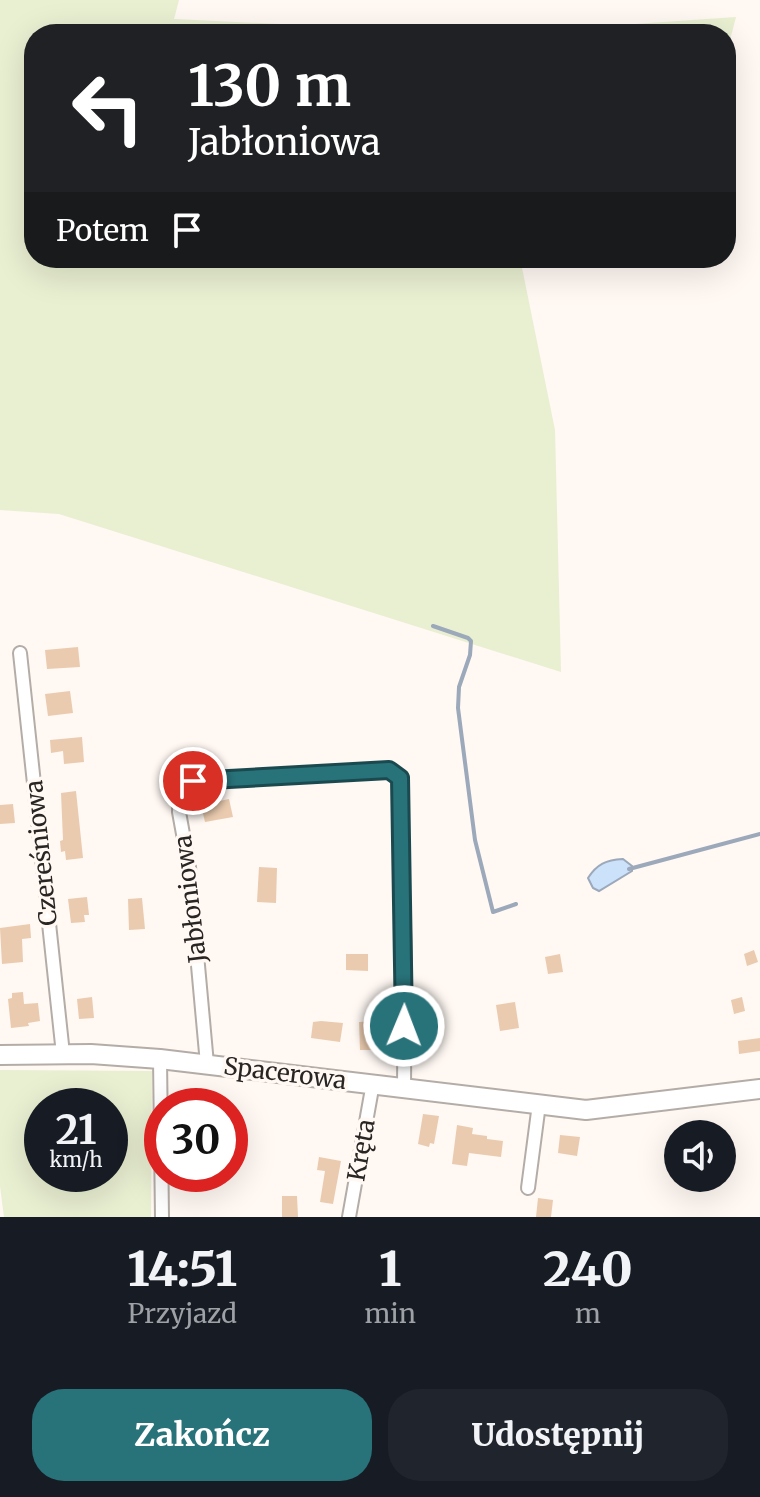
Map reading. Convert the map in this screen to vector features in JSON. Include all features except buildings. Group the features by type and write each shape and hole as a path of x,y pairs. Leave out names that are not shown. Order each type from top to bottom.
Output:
{"street":[{"name":"Czereśniowa","path":"20,653 63,1054"},
{"name":"Jabłoniowa","path":"207,1064 189,867 179,812 180,788 193,781 389,770 400,778 405,966 404,1087"},
{"name":"Spacerowa","path":"0,1055 63,1054 160,1059 586,1110 760,1089"},
{"path":"160,1059 162,1217"},
{"name":"Kręta","path":"349,1217 373,1083"},
{"path":"528,1188 539,1104"}],"green space":[{"path":"0,0 179,0 174,19 280,24 24,24 24,268 522,268 555,430 561,672 59,514 0,510"},
{"path":"736,17 734,24 635,24"},
{"path":"0,1070 152,1071 152,1088 144,1088 144,1192 151,1192 151,1217 4,1217 0,1186"}],"water":[{"path":"623,859 632,866 632,871 599,891 593,888 588,878 595,869 607,862"}],"waterway":[{"path":"433,626 471,641 470,655 459,687 458,708 475,840 493,912 516,904"},
{"path":"629,869 760,834"}],"route":[{"path":"193,781 389,770 400,778 404,1026"}]}
